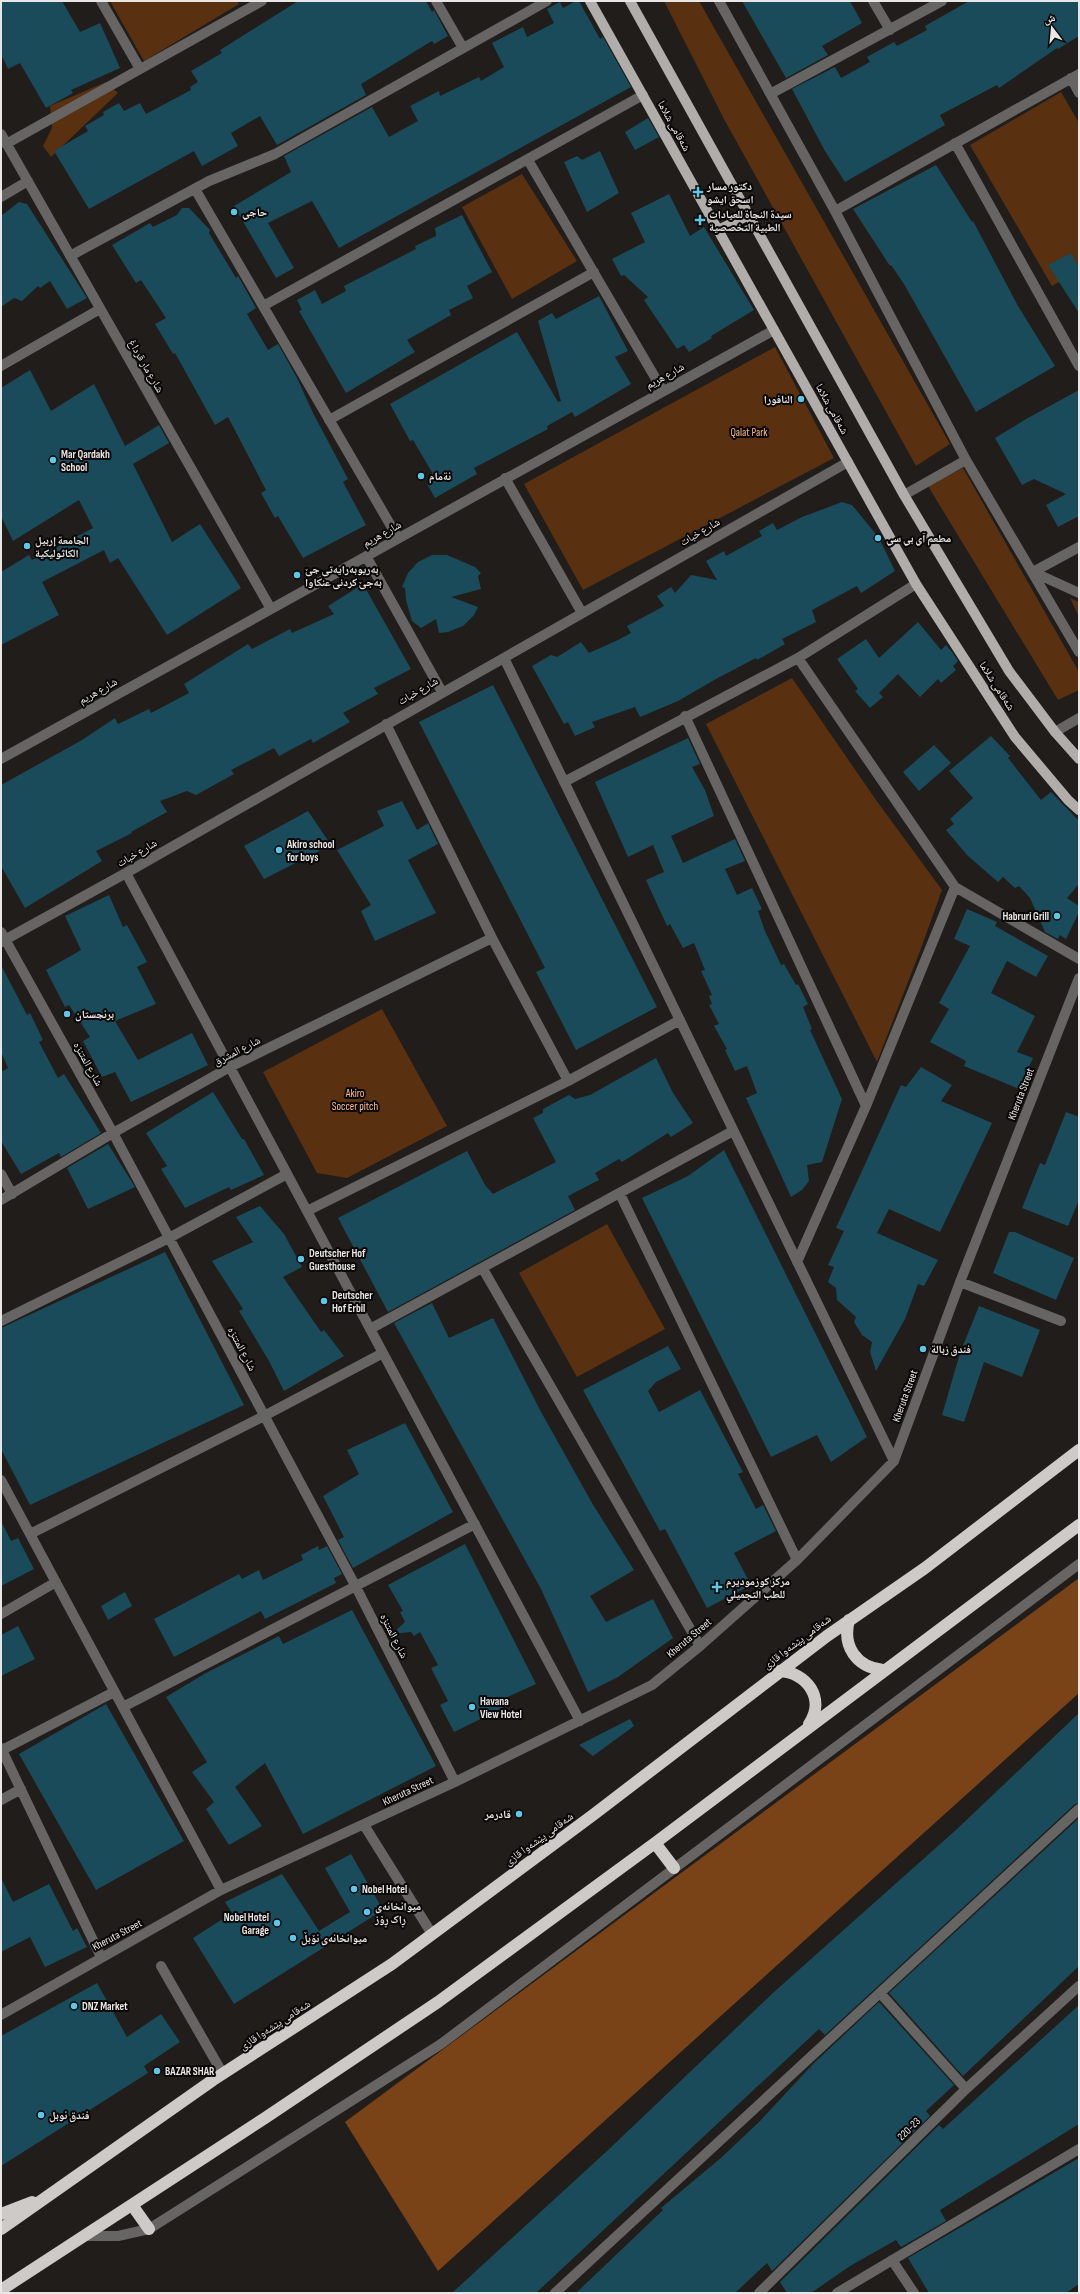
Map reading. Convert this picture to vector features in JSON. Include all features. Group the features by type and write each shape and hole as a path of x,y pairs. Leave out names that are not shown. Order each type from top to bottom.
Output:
{"highway":[{"name":"شەقامی پێشەوا قازی","path":"1,2230 223,2074 392,1964 593,1815 779,1671 849,1620 926,1568 1079,1450"},
{"path":"1,2290 86,2236 438,2002 655,1843 808,1726 1079,1525"},
{"path":"849,1620 847,1638 853,1654 866,1666 883,1670"},
{"path":"779,1671 797,1674 810,1686 815,1698 816,1711 808,1726"},
{"path":"655,1843 674,1868"},
{"path":"1,2214 50,2195"},
{"path":"132,2205 149,2229"}],"main road":[{"name":"شەقامی شلاما","path":"590,1 916,584 1015,737 1068,800 1079,810"},
{"name":"شەقامی شلاما","path":"630,1 904,495 1009,671 1055,732 1079,759"},
{"path":"718,230 749,214"}],"street":[{"path":"101,1 140,69"},
{"path":"6,144 262,1"},
{"path":"436,1 463,48"},
{"path":"70,256 195,188 274,154 547,1"},
{"path":"720,1 772,93 966,460 1079,652"},
{"path":"873,1 890,30"},
{"path":"772,93 942,1"},
{"path":"835,211 1075,76 1079,93"},
{"path":"263,306 643,95"},
{"name":"شارع مار قرداغ","path":"1,134 271,609"},
{"path":"955,143 1079,366"},
{"path":"528,160 663,391"},
{"path":"1,196 28,181"},
{"path":"195,188 398,538"},
{"path":"329,420 594,272"},
{"path":"1,366 100,309"},
{"name":"شارع هريم","path":"1,758 774,330"},
{"path":"904,495 966,460"},
{"name":"شارع خبات","path":"2,938 126,873 848,462"},
{"path":"505,478 582,613"},
{"path":"1033,572 1079,547"},
{"path":"366,556 442,692"},
{"path":"1033,572 1079,593"},
{"path":"564,782 685,716 798,658 916,584"},
{"path":"504,658 894,1461"},
{"path":"798,658 955,887 1079,960"},
{"path":"685,716 866,1106"},
{"path":"1055,732 1079,718"},
{"path":"386,724 492,938 568,1081"},
{"path":"126,873 580,1721"},
{"path":"797,1262 866,1106 955,887"},
{"name":"شارع المتنزه","path":"2,938 113,1133 356,1587 455,1782"},
{"name":"شارع المشرق","path":"1,1200 113,1133 230,1067 492,938"},
{"name":"Kheruta Street","path":"1,2015 221,1890 455,1782 652,1685 700,1646 796,1560 894,1461 960,1282 1079,978"},
{"path":"307,1211 568,1081 680,1020"},
{"path":"370,1329 483,1269 733,1131"},
{"path":"1,1174 12,1194"},
{"path":"1,1321 169,1238 287,1174"},
{"path":"620,1194 796,1560"},
{"path":"483,1269 700,1646"},
{"path":"960,1282 1061,1321"},
{"path":"30,1534 383,1354"},
{"path":"1,1480 221,1890"},
{"path":"123,1707 475,1524"},
{"path":"86,2236 118,2236 149,2229 441,2044 1079,1564"},
{"path":"1,1614 56,1582"},
{"path":"101,1957 2,1749 114,1692"},
{"path":"1,1800 21,1788"},
{"path":"555,2293 1079,1809"},
{"path":"364,1824 432,1934"},
{"path":"161,1966 223,2074"},
{"name":"220-23","path":"759,2293 966,2089 1079,1986"},
{"path":"880,1993 966,2089"},
{"path":"837,2293 1079,2149"},
{"path":"892,2260 914,2293"}],"green space":[{"path":"110,1 237,1 239,4 144,61"},
{"path":"664,1 699,1 950,444 916,466 724,119"},
{"path":"106,82 118,93 51,157 43,146 52,128 50,106"},
{"path":"1061,92 1079,123 1079,271 1052,286 970,145"},
{"path":"522,174 577,261 512,299 462,207"},
{"name":"Qalat Park","path":"775,347 834,458 583,590 524,484"},
{"path":"963,468 1079,672 1079,690 1058,700 928,486"},
{"path":"1070,598 1079,602 1079,617"},
{"path":"792,678 876,800 942,890 877,1062 706,724"},
{"name":"Akiro Soccer pitch","path":"382,1009 447,1126 347,1178 317,1173 263,1072"},
{"path":"607,1224 665,1329 577,1377 519,1273"}],"shaded area":[{"path":"1079,1578 1079,1693 438,2271 345,2122"}],"building":[{"path":"1,1 62,1 80,32 100,23 120,68 71,90 73,93 46,108 20,63 8,69 1,54"},
{"path":"298,1 426,1 432,12 434,10 448,36 434,44 432,41 361,84 366,95 277,145 260,116 231,133 238,146 202,166 194,151 89,209 54,151 88,131 85,126 104,115 103,112 119,103 124,111 140,103 146,114 191,90 190,87 198,82 191,71 222,53 220,50"},
{"path":"576,1 579,1 600,39 603,37 631,87 339,248 312,201 268,223 294,268 276,278 234,206 291,172 284,156 372,107 389,137 418,121 410,106 439,91 440,96 479,77 481,81 504,67 492,43 523,27 527,37 554,23 547,9 560,2 563,8"},
{"path":"742,1 850,1 862,23 822,46 828,55 786,78"},
{"path":"969,1 1079,1 1079,36 1058,49 1057,48 999,88 997,85 940,115 945,125 845,182 825,151 792,89 835,67 841,78 870,62 867,57 894,42 897,46 927,30 925,26"},
{"path":"648,118 659,137 635,150 625,132"},
{"path":"600,151 619,193 587,212 564,162 577,156 582,160"},
{"path":"936,165 972,222 973,221 1018,306 1055,366 976,412 904,284 891,265 890,266 853,209"},
{"path":"669,194 690,236 704,227 754,310 711,336 712,338 689,352 684,345 677,349 644,300 648,297 624,275 621,276 612,259 645,242 631,213"},
{"path":"19,202 27,204 87,298 67,309 50,281 40,288 38,286 22,301 14,298 1,307 1,216"},
{"path":"182,208 189,208 210,230 209,233 236,278 238,276 256,308 247,314 268,350 278,344 297,378 313,413 348,479 343,482 366,525 303,558 278,516 275,518 261,493 266,490 228,417 215,425 175,353 173,354 155,324 166,318 141,280 136,283 112,245 150,223 153,227 177,215"},
{"path":"462,215 492,272 467,286 473,298 449,310 451,315 407,340 415,352 346,393 299,311 302,310 297,300 315,290 322,304 346,291 344,286 416,249 415,246 436,236 435,228"},
{"path":"1071,253 1079,268 1079,313 1048,265"},
{"path":"599,296 628,351 615,357 631,384 575,417 572,412 547,426 548,429 474,468 477,474 435,498 427,484 432,480 430,476 433,474 413,440 410,441 390,404 517,332 558,402 561,401 538,321 552,313 556,319"},
{"path":"30,370 51,411 94,384 125,446 159,425 169,443 133,464 172,542 200,524 241,588 167,635 118,558 110,563 104,550 42,582 59,615 1,645 1,572 29,555 32,560 93,528 79,500 13,541 1,516 1,388"},
{"path":"1079,390 1079,516 1058,527 1046,505 1066,494 1034,479 1022,485 995,438"},
{"path":"842,502 852,505 879,538 895,571 861,593 857,586 812,610 816,622 782,639 785,644 757,660 756,658 716,679 678,701 640,717 635,707 592,722 595,727 575,736 568,722 564,724 532,666 551,655 557,657 581,642 589,653 618,640 631,633 627,626 664,606 657,596 671,587 675,593 691,575 717,580 706,561 724,551 726,556 762,536 759,531 773,523 777,530 802,517"},
{"path":"432,555 447,555 475,567 481,573 478,576 481,589 451,597 478,607 474,615 463,626 448,632 439,633 436,619 421,628 412,621 406,600 405,588 402,587 408,573 418,562"},
{"path":"363,584 411,669 374,688 378,694 343,713 350,722 313,743 311,739 279,756 274,748 231,770 234,774 196,795 187,791 160,801 167,812 131,832 132,833 96,851 102,861 25,908 1,866 1,785 82,740 115,718 118,724 149,709 151,713 189,693 184,684 248,644 252,649 290,629 292,633 334,614 328,606"},
{"path":"918,622 941,650 946,645 952,652 958,661 953,666 956,670 941,683 938,679 920,697 898,674 879,693 883,697 870,708 855,691 858,689 837,659 866,639 879,658"},
{"path":"493,685 657,1007 576,1050 536,972 545,968 419,722"},
{"path":"991,736 1010,756 1008,758 1041,800 1051,792 1079,821 1079,884 1067,898 1079,906 1079,912 1066,939 1060,935 1058,939 1045,932 1030,898 1019,886 1015,888 1003,877 998,882 967,855 946,830 954,824 950,819 973,798 949,771"},
{"path":"688,738 700,764 692,767 705,790 714,816 671,836 683,863 735,839 745,861 725,869 737,895 752,888 762,909 758,911 765,931 781,965 784,964 796,985 798,984 808,1004 803,1007 812,1029 810,1030 842,1099 822,1162 807,1165 809,1181 802,1190 791,1197 746,1098 757,1093 747,1066 735,1071 725,1050 727,1049 714,1026 719,1024 709,1005 712,1004 709,996 712,995 701,971 705,970 694,943 683,948 670,924 667,926 646,880 664,872 653,845 628,857 595,782"},
{"path":"934,745 951,763 919,791 903,772"},
{"path":"402,801 417,830 428,823 438,844 408,860 436,913 375,941 361,911 371,905 337,850 384,826 377,811"},
{"name":"Akiro school for boys","path":"308,811 331,845 264,879 244,846"},
{"path":"109,895 123,927 127,925 147,962 137,967 156,1004 115,1021 138,1060 192,1033 208,1065 131,1102 115,1072 102,1077 83,1041 90,1037 69,1005 65,1007 46,970 81,950 65,916"},
{"path":"967,909 997,922 995,926 1048,956 1036,977 1007,961 991,993 1035,1016 1017,1052 1033,1058 1019,1089 964,1066 966,1061 930,1042 949,1009 939,1003 970,946 954,939"},
{"path":"1,965 27,1015 30,1013 43,1040 39,1042 58,1078 64,1074 101,1133 61,1157 59,1153 21,1174 1,1141 1,1072 8,1068 1,1052"},
{"path":"656,1058 673,1093 693,1123 671,1137 668,1133 622,1162 619,1159 595,1173 599,1180 568,1196 575,1210 388,1312 338,1218 467,1151 485,1185 493,1194 556,1162 533,1118 543,1113 543,1109 569,1095 575,1099 590,1095"},
{"path":"921,1067 952,1085 941,1101 992,1123 940,1232 889,1209 877,1233 938,1260 924,1286 918,1284 905,1319 876,1371 870,1352 872,1342 862,1335 854,1322 856,1317 837,1300 836,1288 828,1282 834,1267 828,1265 844,1231 836,1228 901,1085 906,1087"},
{"path":"213,1092 242,1139 244,1139 264,1175 231,1190 229,1187 185,1208 161,1169 167,1166 146,1133"},
{"path":"1066,1112 1079,1117 1079,1200 1068,1226 1022,1208 1040,1163 1045,1165"},
{"path":"108,1144 135,1187 88,1209 67,1168"},
{"path":"724,1150 867,1437 831,1462 817,1435 771,1457 642,1198 688,1176"},
{"path":"260,1206 284,1234 302,1267 283,1277 321,1332 324,1330 344,1356 284,1391 269,1361 239,1311 243,1309 212,1261 253,1242 236,1217"},
{"path":"1009,1232 1015,1232 1074,1258 1056,1300 993,1273"},
{"path":"165,1252 244,1405 30,1505 1,1449 1,1328"},
{"path":"432,1303 449,1338 493,1318 540,1410 592,1503 634,1570 590,1596 606,1622 653,1599 673,1638 618,1677 588,1692 541,1589 394,1323"},
{"path":"979,1306 1040,1330 1022,1377 984,1362 964,1422 942,1415 960,1353"},
{"path":"668,1346 681,1369 656,1382 648,1391 659,1412 700,1390 743,1472 738,1474 756,1509 763,1505 776,1531 734,1553 751,1585 707,1608 665,1529 660,1531 583,1390"},
{"path":"405,1423 453,1512 353,1568 338,1540 344,1537 323,1496 359,1474 347,1450"},
{"path":"1,1521 11,1541 18,1538 34,1569 1,1586"},
{"path":"465,1544 536,1684 499,1701 503,1708 454,1732 440,1705 448,1701 431,1668 438,1665 420,1632 414,1636 411,1632 392,1634 405,1622 400,1612 403,1611 388,1585"},
{"path":"318,1546 319,1550 327,1546 342,1574 334,1578 336,1583 265,1619 261,1611 174,1657 154,1619 239,1574 242,1579 259,1570 263,1580 303,1560 301,1555"},
{"path":"125,1592 132,1606 108,1620 101,1606"},
{"path":"352,1610 436,1766 303,1834 265,1763 235,1787 262,1826 229,1845 206,1809 214,1802 192,1772 207,1762 166,1697 206,1673 279,1636 283,1644"},
{"path":"18,1626 35,1659 1,1676 1,1635"},
{"path":"106,1704 184,1841 96,1890 19,1754"},
{"path":"1079,1713 1079,1803 1075,1804 825,2035 819,2029 536,2293 452,2293 607,2151 774,1992 957,1829"},
{"path":"630,1719 634,1726 593,1756 579,1745"},
{"path":"1079,1818 1079,1966 963,2076 889,1993"},
{"path":"351,1854 383,1910 234,2004 193,1938 232,1913 225,1902 282,1874 319,1931 350,1912 325,1868"},
{"path":"1,1878 13,1902 49,1884 73,1931 77,1928 87,1947 45,1967 30,1937 1,1952"},
{"name":"فندق نوبل","path":"97,1983 127,2037 161,2014 180,2042 144,2066 148,2073 1,2166 1,2036"},
{"path":"879,2002 954,2085 926,2111 930,2116 772,2271 767,2263 735,2293 576,2293 663,2210 661,2208 722,2157 760,2121 813,2064"},
{"path":"1079,2005 1079,2124 940,2210 946,2221 901,2247 896,2240 850,2266 811,2293 787,2293 780,2282 939,2125 943,2129"},
{"path":"1079,2158 1079,2284 1066,2293 929,2293 908,2258"}],"place":[{"name":"دكتور مسار اسحق ايشو","path":"698,192"},
{"name":"حاجي","path":"234,212"},
{"name":"سيدة النجاة للعيادات الطبية التخصصية","path":"700,220"},
{"name":"النافورا","path":"801,399"},
{"name":"Mar Qardakh School","path":"53,460"},
{"name":"نةمام","path":"421,476"},
{"name":"مطعم آي بي سي","path":"878,538"},
{"name":"الجامعة إربيل الكاثوليكية","path":"27,546"},
{"name":"بەریوبەرایەتی جێ بەجێ کردنی عنکاوا","path":"297,575"},
{"name":"Akiro school for boys","path":"279,850"},
{"name":"Habruri Grill","path":"1057,916"},
{"name":"برنجستان","path":"67,1014"},
{"name":"Deutscher Hof Guesthouse","path":"301,1259"},
{"name":"Deutscher Hof Erbil","path":"324,1301"},
{"name":"فندق زبالة","path":"923,1349"},
{"name":"مركز كوزموديرم للطب التجميلي","path":"717,1587"},
{"name":"Havana View Hotel","path":"472,1707"},
{"name":"قادرمر","path":"519,1814"},
{"name":"Nobel Hotel","path":"354,1889"},
{"name":"میوانخانەی ڕاک ڕۆز","path":"367,1912"},
{"name":"Nobel Hotel Garage","path":"277,1923"},
{"name":"میوانخانەی نۆبڵ","path":"293,1938"},
{"name":"DNZ Market","path":"74,2006"},
{"name":"BAZAR SHAR","path":"157,2071"},
{"name":"فندق نوبل","path":"41,2115"}]}
